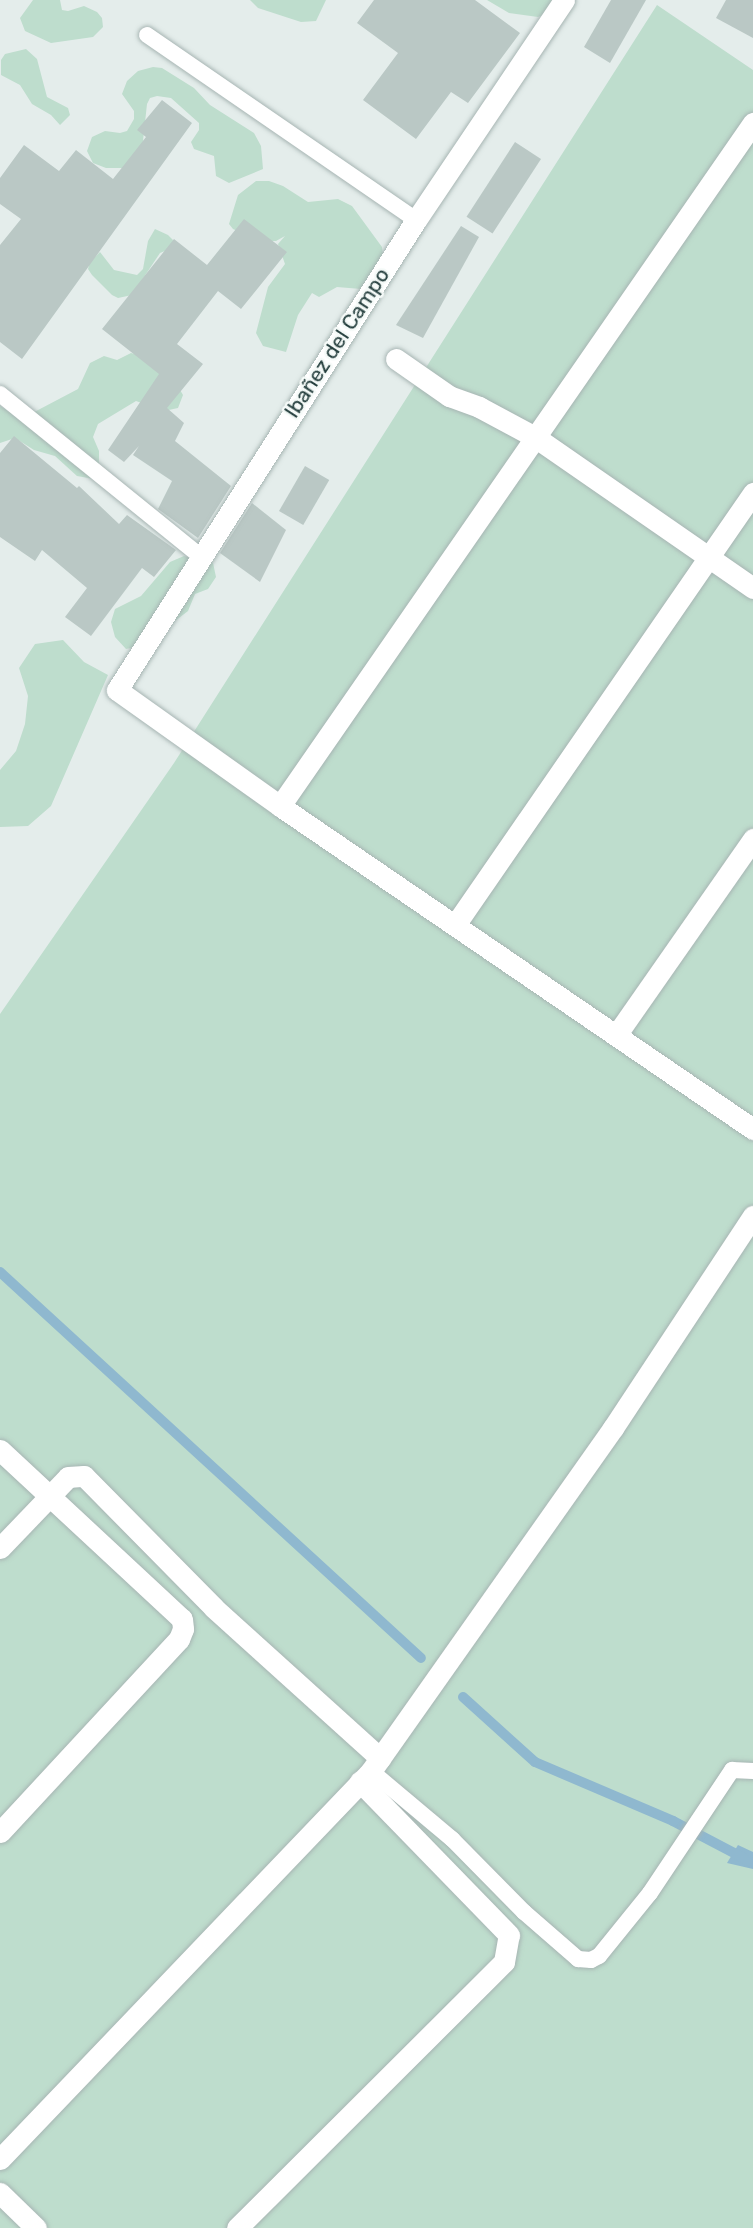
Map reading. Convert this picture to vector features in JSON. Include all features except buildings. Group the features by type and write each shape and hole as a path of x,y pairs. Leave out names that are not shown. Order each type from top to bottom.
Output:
{"street":[{"name":"Ibañez del Campo","path":"280,806 117,690 416,220 564,0"},
{"path":"753,123 280,806 753,1129"},
{"path":"396,359 449,396 479,407 535,438 753,588"},
{"path":"455,925 753,493"},
{"path":"617,1034 753,839"},
{"path":"0,2159 371,1770 613,1428 753,1216"},
{"path":"0,1450 182,1619 183,1629 179,1639 0,1832"},
{"path":"0,1548 68,1477 84,1476 371,1770 509,1935 504,1962 237,2228"},
{"path":"0,2193 36,2228"}],"lane":[{"path":"147,35 416,220"},
{"path":"0,394 200,556"},
{"path":"371,1770 452,1839 524,1912 578,1959 591,1961 599,1956 650,1893 732,1770 753,1770"}],"green space":[{"path":"33,0 60,0 62,10 68,11 84,6 97,12 102,18 103,27 93,37 51,43 25,31 20,18"},
{"path":"250,0 326,0 316,21 301,22 258,8"},
{"path":"487,0 563,0 551,12 538,17 509,13"},
{"path":"657,5 753,70 753,2228 0,2228 0,1014 174,763"},
{"path":"26,49 37,59 47,97 68,108 70,115 60,125 51,115 32,104 20,85 1,75 1,60 5,54"},
{"path":"153,67 162,68 194,88 210,105 254,133 261,146 263,169 229,183 216,176 214,156 194,149 191,142 199,130 199,123 171,98 157,96 150,98 147,104 142,150 129,168 106,168 93,163 87,151 92,137 105,131 127,131 134,119 134,111 122,94 127,81 138,71"},
{"path":"256,181 269,181 283,186 308,202 338,199 352,206 382,247 383,255 361,289 337,287 319,297 312,293 298,315 286,352 263,346 256,333 268,287 285,264 278,244 285,236 276,241 261,241 233,229 229,224 238,195"},
{"path":"155,229 173,240 172,248 160,253 132,295 118,298 112,295 88,269 90,262 100,252 114,270 137,275 143,269 148,241"},
{"path":"131,353 144,357 176,383 183,395 178,408 164,411 136,401 98,424 93,437 99,451 99,465 94,479 77,476 55,456 34,450 15,438 0,443 0,406 21,419 78,389 90,363 104,356 117,360"},
{"path":"184,556 213,563 216,577 208,589 195,594 188,611 175,621 156,643 126,649 115,637 111,622 115,609 141,596 170,562"},
{"path":"63,640 84,662 108,675 51,806 28,826 0,827 0,770 16,751 25,724 28,696 19,668 35,644"}],"water":[{"path":"738,1845 753,1852 753,1869 727,1863"}],"waterway":[{"path":"0,1272 421,1658"},
{"path":"463,1697 535,1762 673,1821 753,1863"}]}
